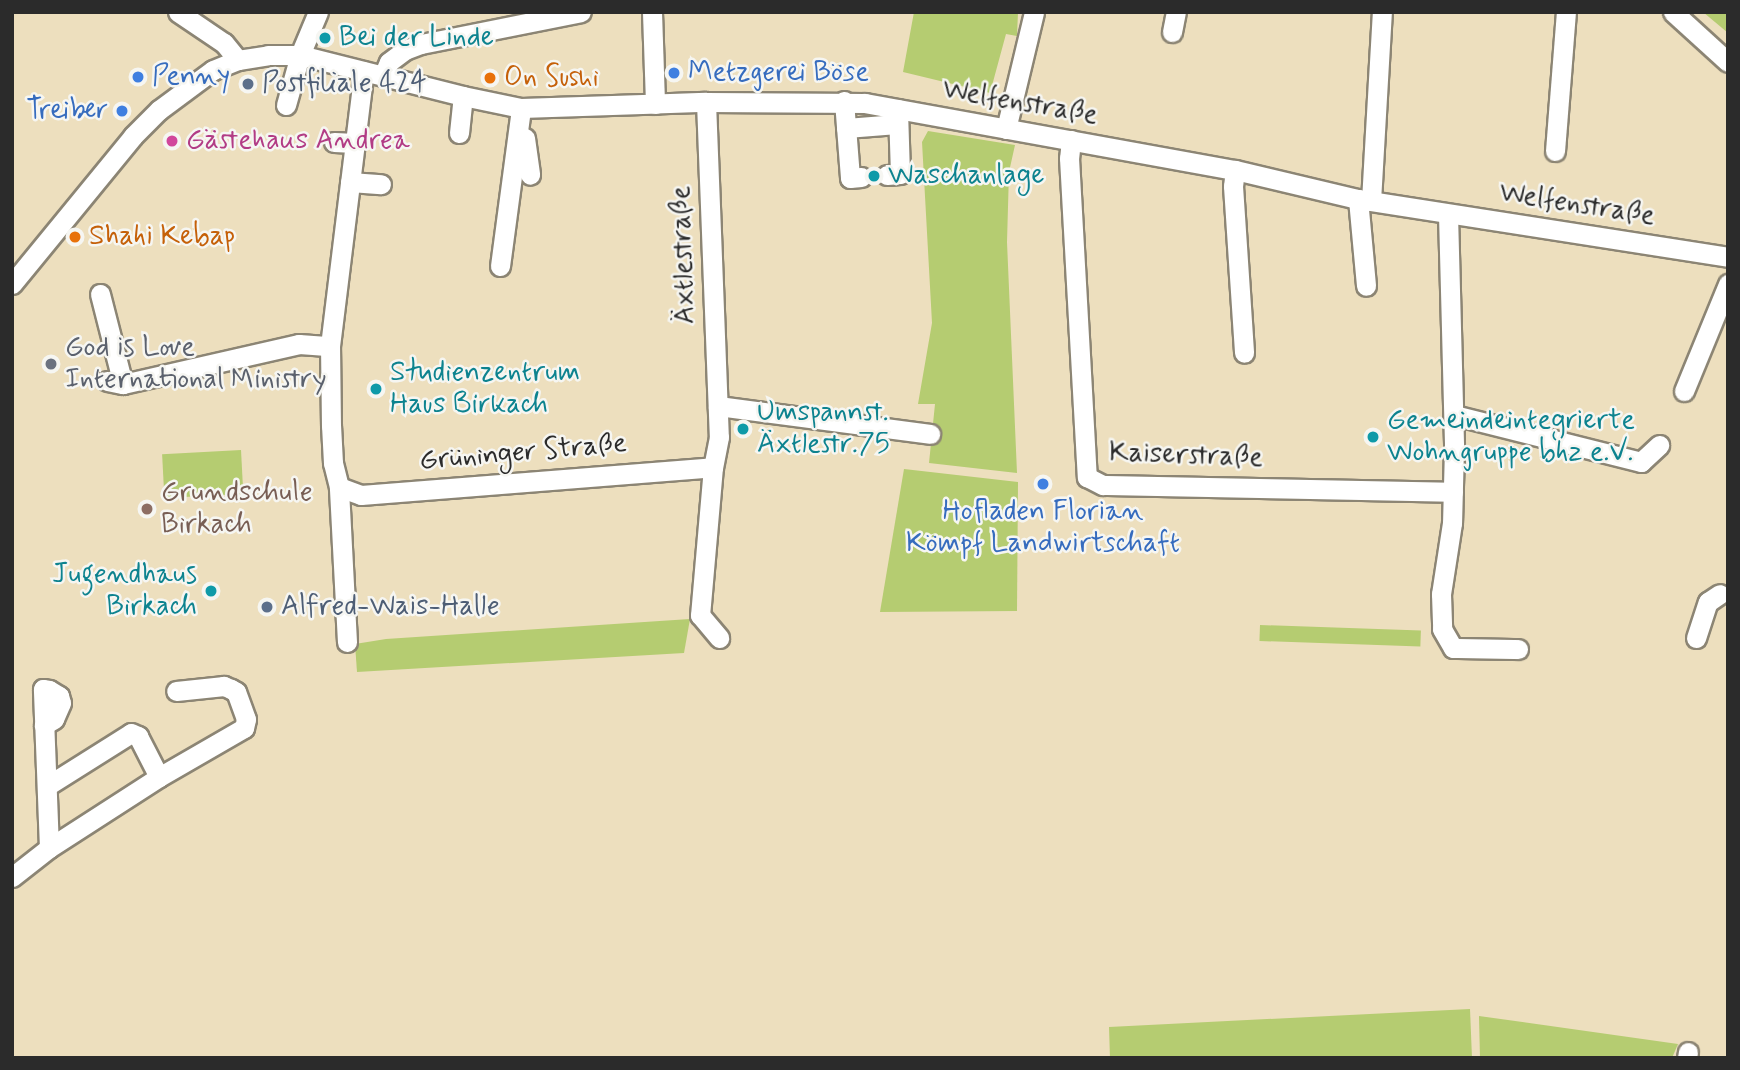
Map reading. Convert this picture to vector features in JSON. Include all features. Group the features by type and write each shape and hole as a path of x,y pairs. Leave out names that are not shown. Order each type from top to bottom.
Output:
{"street":[{"path":"12,284 133,136 188,87 213,70 238,60 224,43 178,12"},
{"path":"286,105 300,55 318,12"},
{"path":"383,76 389,62 405,50 421,44 581,12"},
{"path":"652,12 655,104"},
{"path":"1006,129 1034,12"},
{"path":"1172,32 1176,12"},
{"path":"1366,286 1364,200 1382,12"},
{"path":"1555,151 1566,12"},
{"path":"1673,12 1728,62"},
{"name":"Welfenstraße","path":"238,60 300,55 521,108 706,102 844,102 898,123 1006,129 1235,170 1364,200 1728,257"},
{"path":"347,642 339,487 333,463 330,346 364,71"},
{"path":"459,133 463,96"},
{"name":"Äxtlestraße","path":"706,102 719,437 713,467 700,615 719,638"},
{"path":"844,102 850,178 861,177"},
{"path":"521,108 530,175"},
{"path":"500,267 521,108"},
{"path":"846,135 898,123 901,174 887,175"},
{"name":"Kaiserstraße","path":"1071,140 1069,158 1087,477 1103,485 1453,492"},
{"path":"334,142 355,143"},
{"path":"1235,170 1233,186 1244,353"},
{"path":"350,182 382,184"},
{"path":"1448,214 1454,415 1453,492 1441,594 1442,629 1452,648 1518,649"},
{"path":"1684,391 1728,284"},
{"path":"100,294 115,382 299,344 330,346"},
{"path":"718,406 930,434"},
{"path":"1454,415 1641,462 1659,445"},
{"name":"Grüninger Straße","path":"339,487 360,495 713,467"},
{"path":"1696,638 1708,602 1724,599 1728,575"},
{"path":"12,877 49,848 159,776 238,734 246,719 236,692 224,686 176,691"},
{"path":"44,725 49,848"},
{"path":"47,786 131,733 138,736 159,776"}],"green space":[{"path":"914,12 1018,12 1017,36 1006,34 990,93 903,72"},
{"path":"1703,12 1728,12 1728,33"},
{"path":"928,131 1015,145 1009,172 1007,242 1017,473 929,463 935,404 918,404 932,323 922,142"},
{"path":"241,450 243,494 164,498 162,454"},
{"path":"904,469 1018,482 1017,611 880,612"},
{"path":"690,619 684,653 357,672 355,644 386,639"},
{"path":"1260,625 1421,631 1420,647 1259,641"},
{"path":"1470,1009 1472,1058 1110,1058 1109,1027"},
{"path":"1479,1016 1678,1044 1672,1058 1480,1058"}],"place":[{"name":"Bei der Linde","path":"325,38"},
{"name":"Metzgerei Böse","path":"674,73"},
{"name":"Penny","path":"138,77"},
{"name":"On Sushi","path":"490,78"},
{"name":"Postfiliale 424","path":"248,84"},
{"name":"Treiber","path":"122,111"},
{"name":"Gästehaus Andrea","path":"172,141"},
{"name":"Waschanlage","path":"874,176"},
{"name":"Shahi Kebap","path":"75,237"},
{"name":"God is Love International Ministry","path":"51,364"},
{"name":"Studienzentrum Haus Birkach","path":"376,389"},
{"name":"Umspannst. Äxtlestr.75","path":"743,429"},
{"name":"Gemeindeintegrierte Wohngruppe bhz e.V.","path":"1373,437"},
{"name":"Hofladen Florian Kömpf Landwirtschaft","path":"1043,484"},
{"name":"Grundschule Birkach","path":"147,509"},
{"name":"Jugendhaus Birkach","path":"211,591"},
{"name":"Alfred-Wais-Halle","path":"267,607"}]}
